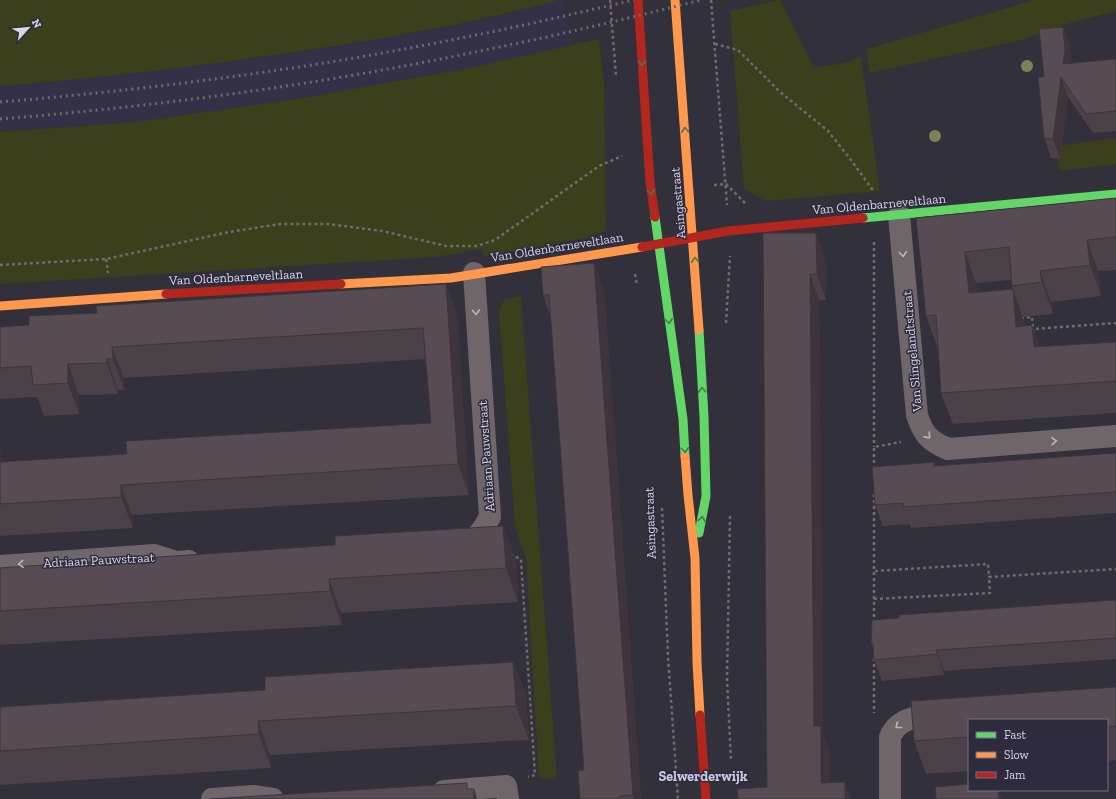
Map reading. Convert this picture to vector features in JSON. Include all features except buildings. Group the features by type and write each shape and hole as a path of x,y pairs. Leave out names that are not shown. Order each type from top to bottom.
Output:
{"main road":[{"name":"Asingastraat","path":"638,0 650,182 683,419 688,495 695,558 697,662 706,799"},
{"name":"Asingastraat","path":"675,0 693,237 704,417 706,496 695,558"},
{"name":"Van Oldenbarneveltlaan","path":"0,306 118,297 444,278 630,249 728,231 1116,194"}],"street":[{"name":"Van Slingelandtstraat","path":"899,215 917,415 927,437"},
{"name":"Adriaan Pauwstraat","path":"446,546 470,544 482,530 490,517 474,274"},
{"path":"927,437 948,449 1116,436"},
{"name":"Adriaan Pauwstraat","path":"0,566 154,555 176,562 208,560"},
{"path":"890,799 890,737 893,731 905,721 917,716 959,713"},
{"path":"427,792 507,793"},
{"path":"212,799 253,796 273,799"}],"path":[{"path":"610,0 611,15"},
{"path":"711,0 726,184 728,231"},
{"path":"0,265 106,259 229,232 280,224 328,224 382,231 446,246 477,246 495,240 599,166 622,156"},
{"path":"630,249 637,286"},
{"path":"1017,318 1032,317 1034,337"},
{"path":"1033,329 1116,323"},
{"path":"874,471 874,448 927,437"},
{"path":"874,494 874,630"},
{"name":"Asingastraat","path":"662,507 668,657 678,799"},
{"path":"482,530 521,560 535,775 507,793"},
{"path":"874,571 988,564 990,593 874,599"},
{"path":"989,577 1116,569"},
{"path":"874,653 874,715 890,737"}],"shaded area":[{"path":"562,0 572,46 469,68 302,98 218,111 136,122 0,132 0,86 237,61 346,45 459,25"}],"green space":[{"path":"0,0 560,0 459,24 322,48 144,72 0,86"},
{"path":"780,0 814,68 844,63 861,57 880,191 766,201 744,189 730,11"},
{"path":"1034,0 1116,0 1116,11 1070,23 1021,40 869,73 867,49"},
{"path":"599,39 604,85 606,231 583,238 484,257 482,249 436,257 0,284 0,132 136,122 302,98 469,68"},
{"path":"1116,138 1116,164 1059,171 1056,146"},
{"path":"521,296 557,780 539,778 526,558 515,527 499,311 504,300"}],"railway":[{"path":"0,102 116,91 232,77 347,59 483,34 634,0"},
{"path":"0,119 179,101 357,75 532,40 701,0"}],"traffic: fast":[{"path":"863,218 1116,194"},
{"path":"655,217 683,419 685,456"},
{"path":"699,330 704,417 706,496 699,533"}],"traffic: slow":[{"path":"675,0 699,330"},
{"path":"341,284 451,278 642,247"},
{"path":"0,306 166,294"},
{"path":"685,456 695,558 697,662 700,715"}],"traffic: jam":[{"path":"638,0 650,182 655,217"},
{"path":"642,247 728,231 863,218"},
{"path":"166,294 341,284"},
{"path":"700,715 706,799"}],"district":[{"name":"Selwerderwijk","path":"703,776"}]}
